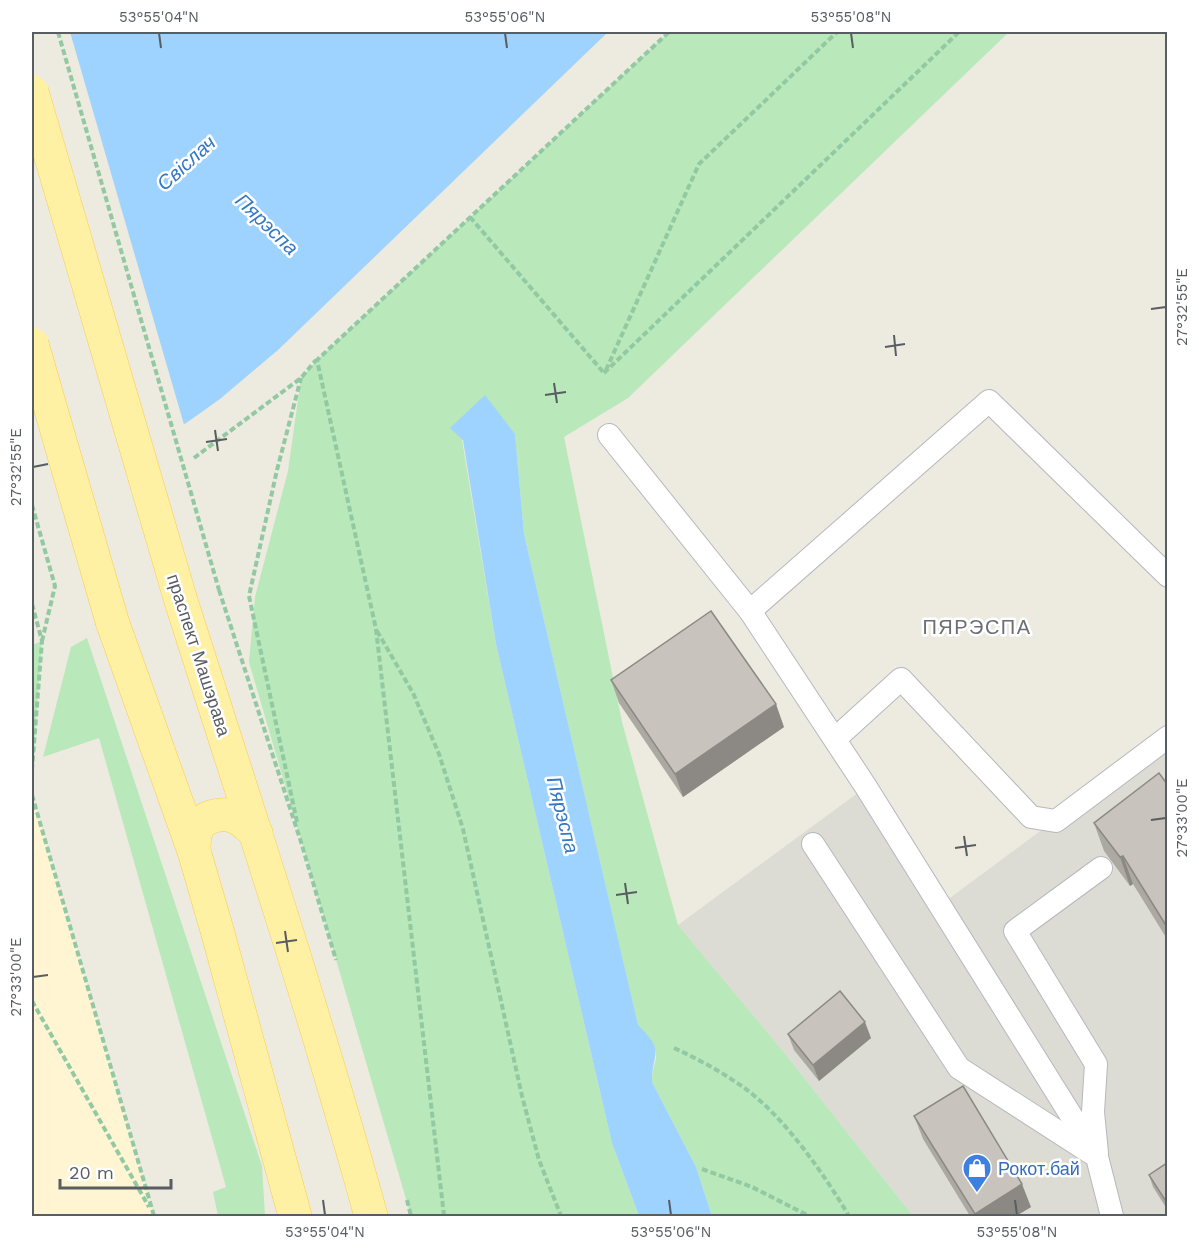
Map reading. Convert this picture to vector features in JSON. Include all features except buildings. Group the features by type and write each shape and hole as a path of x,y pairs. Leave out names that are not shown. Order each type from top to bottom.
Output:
{"main road":[{"name":"праспект Машэрава","path":"32,92 181,601 256,833 351,1143 371,1216"},
{"path":"32,344 112,621 194,851 218,930 295,1216"},
{"path":"194,851 196,830 203,821 214,815 237,817 256,833"}],"lane":[{"path":"750,611 990,401 1167,576"},
{"path":"609,435 750,611 835,739 1097,1157"},
{"path":"835,739 902,679 1031,817 1056,821 1167,737"},
{"path":"813,844 959,1068 1097,1157"},
{"path":"1101,868 1015,931 1096,1064 1093,1112 1097,1157 1112,1216"}],"path":[{"path":"58,32 219,590"},
{"path":"194,458 301,378 317,360 669,32"},
{"path":"604,373 699,164 837,32"},
{"path":"604,373 959,32"},
{"path":"470,217 604,373"},
{"path":"317,360 376,629 444,1216"},
{"path":"301,378 249,596 301,842"},
{"path":"32,506 55,586 42,641 32,769"},
{"path":"32,604 42,641"},
{"path":"376,629 413,693 443,765 463,829 522,1096 539,1160 561,1216"},
{"path":"32,795 153,1216"},
{"path":"32,1001 153,1216"},
{"path":"674,1048 702,1061 745,1088 783,1124 835,1193 849,1216"},
{"path":"702,1169 753,1187 809,1216"}],"shaded area":[{"path":"1167,737 1167,1216 913,1216 782,1050 678,925 866,787 939,906"},
{"path":"32,795 153,1214 154,1216 32,1216"}],"green space":[{"path":"669,32 1009,32 628,398 564,437 622,722 678,925 782,1050 913,1216 712,1216 696,1167 652,1082 656,1058 655,1049 648,1036 638,1026 524,534 515,434 462,440 496,644 612,1143 639,1216 411,1216 249,662 255,597 288,471 301,378 317,360"},
{"path":"87,638 262,1166 265,1216 218,1216 213,1192 226,1187 99,738 43,757 71,647"},
{"path":"42,641 34,751 32,761 32,645"}],"water":[{"path":"55,32 608,32 278,350 220,399 158,443"},
{"name":"Пярэспа","path":"485,395 515,434 524,534 638,1025 655,1047 652,1082 696,1167 712,1216 639,1216 612,1143 496,644 463,440 450,428"}],"pier":[{"path":"51,32 70,32 185,428 130,464 68,492 32,504 32,49"}],"place":[{"name":"Рокот.бай","path":"977,1194"}],"district":[{"name":"ПЯРЭСПА","path":"977,627"}],"water label":[{"name":"Свіслач","path":"186,163"}]}
